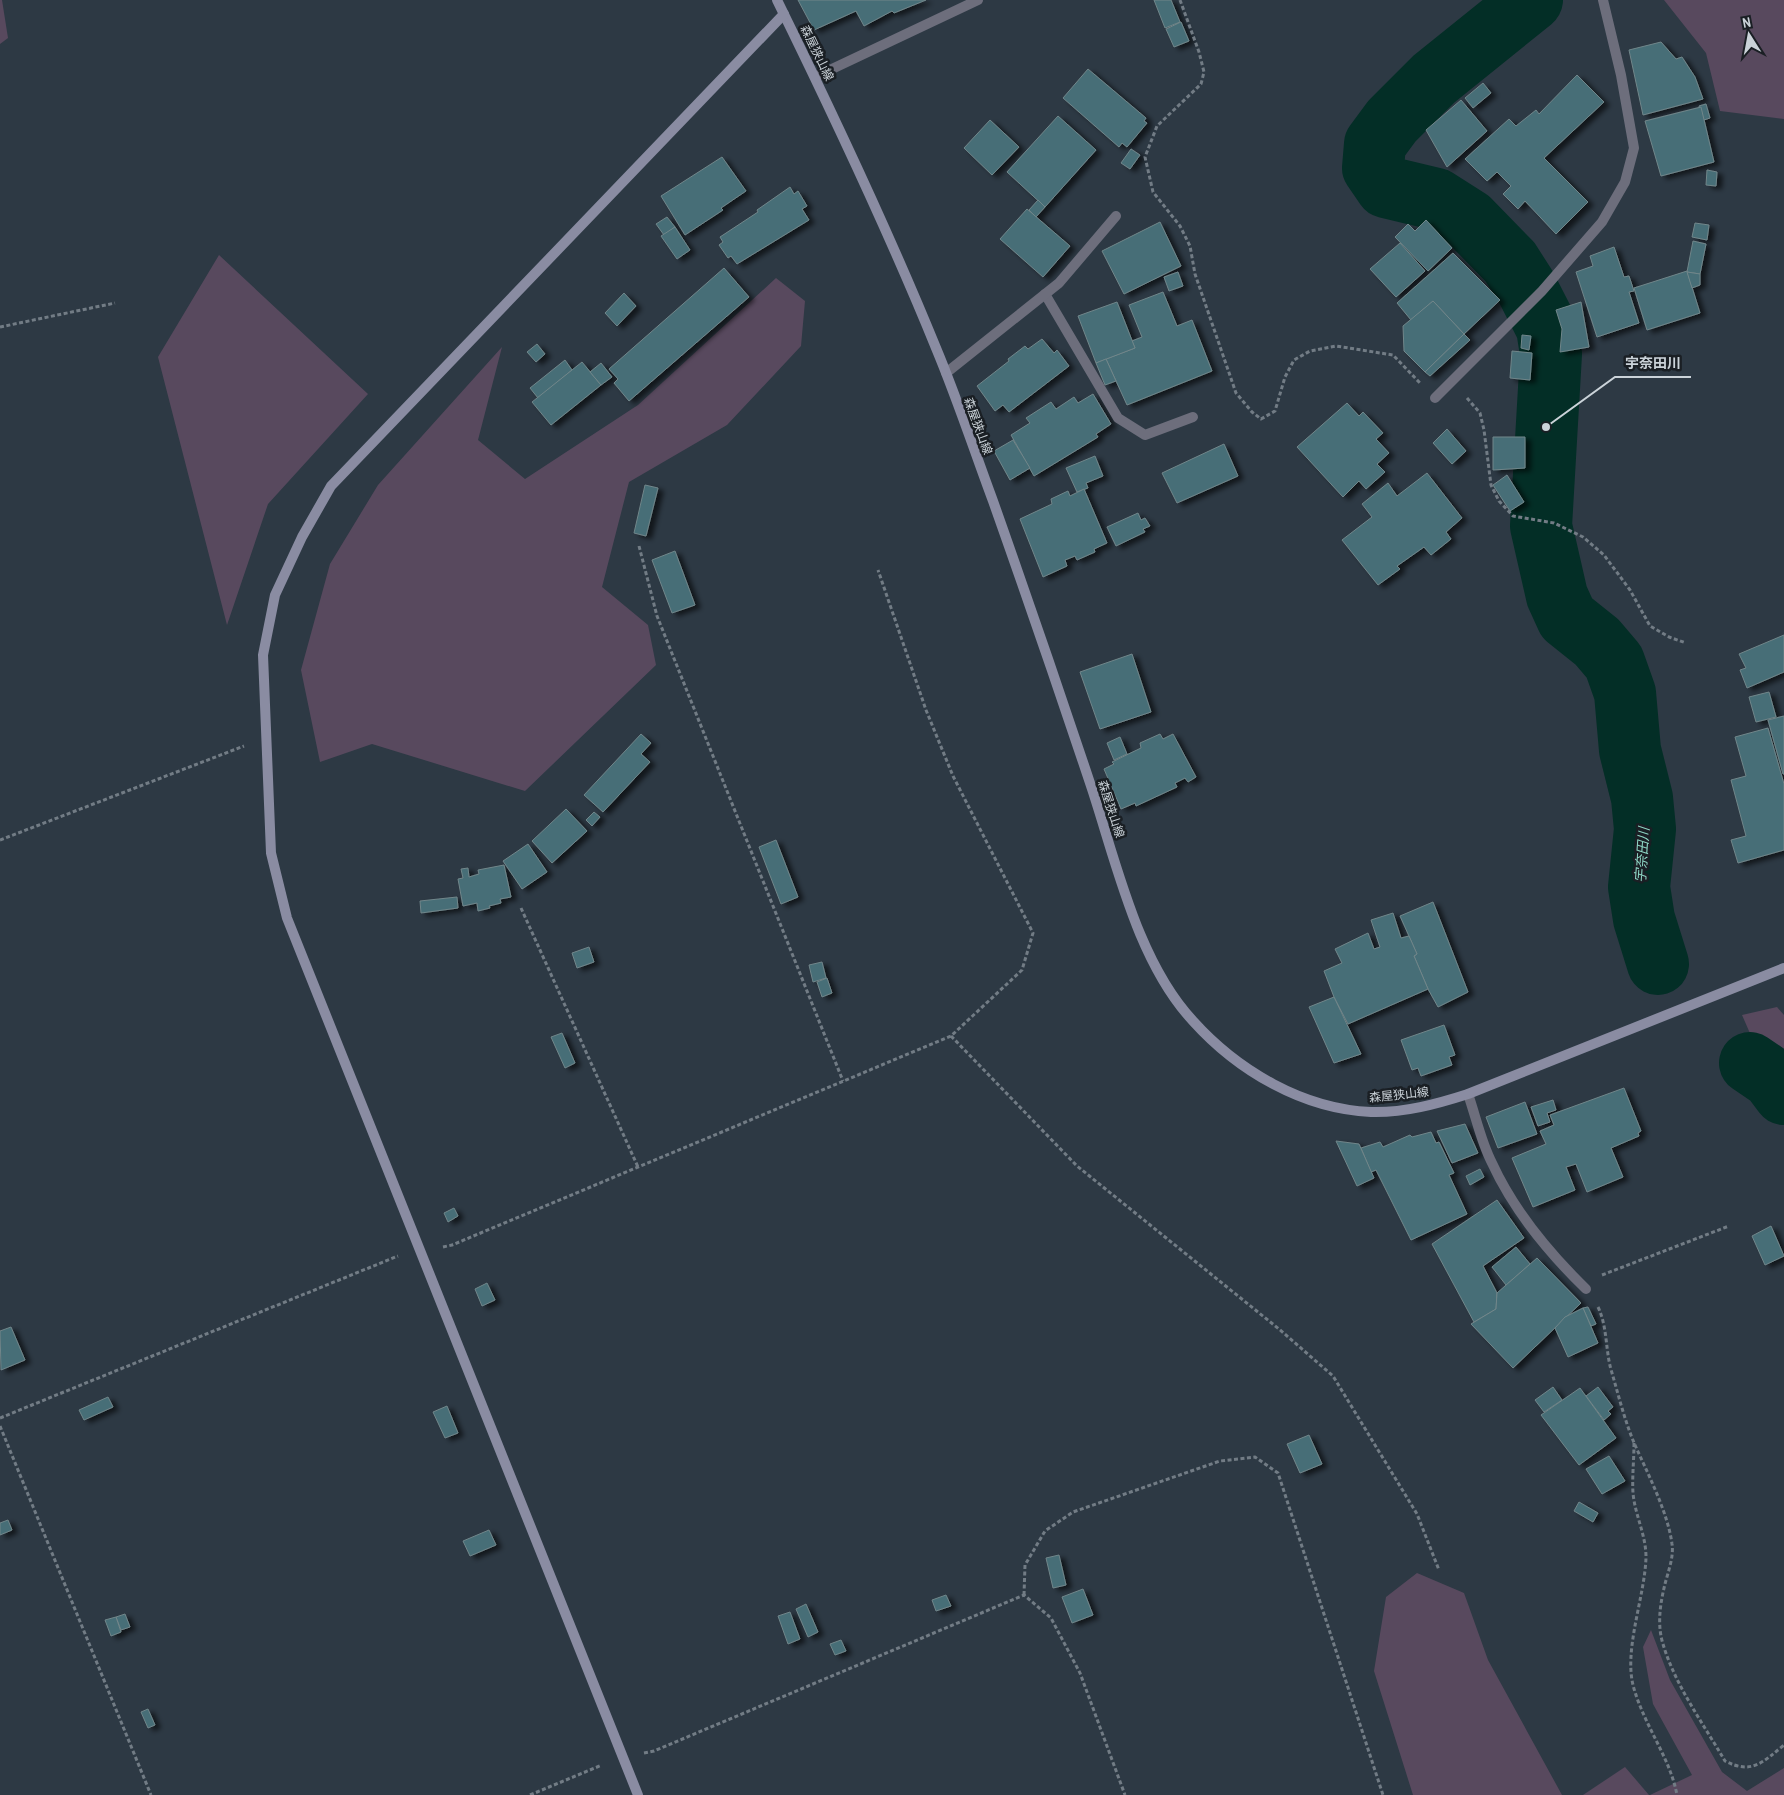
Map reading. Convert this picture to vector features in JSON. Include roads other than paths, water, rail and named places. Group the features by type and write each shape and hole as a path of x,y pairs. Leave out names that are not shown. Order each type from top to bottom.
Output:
{"street":[{"name":"森屋狭山線","path":"777,0 877,209 946,373 993,502 1088,777 1137,926 1157,971 1173,997 1193,1022 1244,1067 1277,1086 1310,1100 1343,1110 1374,1112 1402,1110 1436,1104 1468,1094 1784,968"},
{"path":"815,77 978,0"},
{"path":"1435,398 1520,315 1602,222 1625,182 1634,148 1621,75 1603,0"},
{"path":"638,1795 287,918 272,853 263,655 275,594 302,537 331,486 784,14"},
{"path":"946,373 1059,283 1116,216"},
{"path":"1046,294 1118,418 1145,435 1193,417"},
{"path":"1468,1094 1490,1162 1505,1190 1549,1252 1586,1290"}],"waterway":[{"name":"宇奈田川","path":"1532,0 1434,79 1392,121 1375,144 1373,168 1386,187 1436,199 1469,220 1510,262 1526,287 1547,328 1551,354 1541,526 1557,596 1567,618 1597,642 1614,662 1625,693 1630,750 1642,798 1645,829 1639,887 1644,919 1658,964"},
{"name":"宇奈田川","path":"1750,1063 1772,1078 1784,1094"}],"place":[{"name":"宇奈田川","path":"1546,427"}]}
